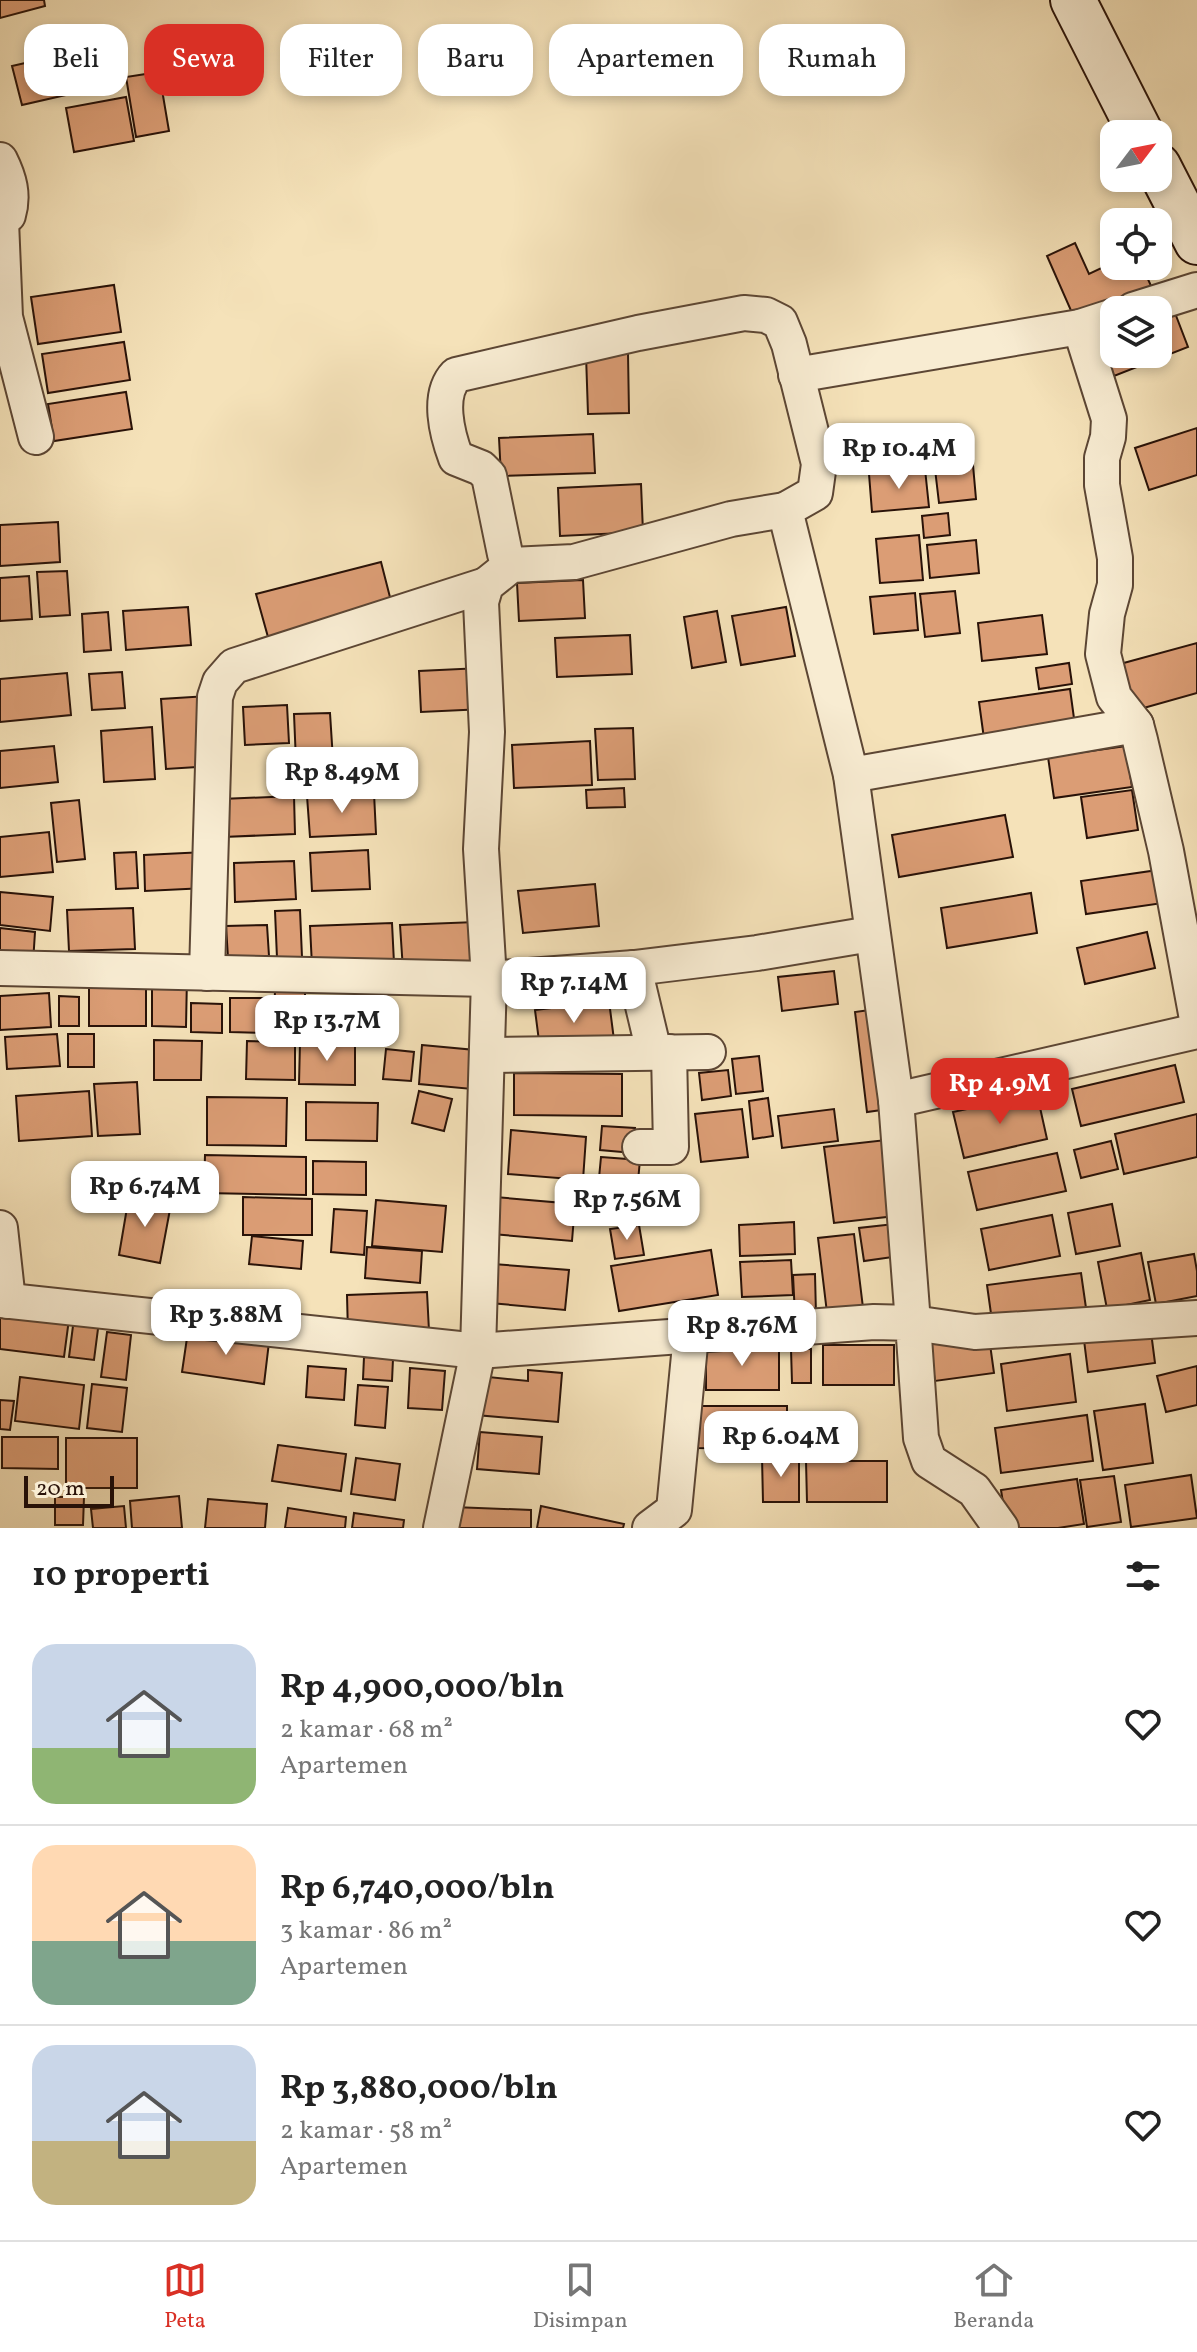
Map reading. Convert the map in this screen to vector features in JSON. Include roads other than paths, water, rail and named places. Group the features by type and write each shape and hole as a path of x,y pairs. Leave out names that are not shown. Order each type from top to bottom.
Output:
{"main road":[{"path":"1073,0 1134,120"},
{"path":"1171,192 1197,242"}],"street":[{"path":"0,160 11,193 8,215 0,221 2,318 36,437"},
{"path":"1172,298 1197,290"},
{"path":"207,973 215,697 220,682 234,666 499,575 574,562 731,519 785,510 815,493 819,464 789,344 780,322 766,315 744,313 638,333 456,375 444,396 456,458 481,468 489,476 505,554 499,575 481,602 486,656 487,732 481,849 489,979 478,1351 441,1528"},
{"path":"796,375 1080,327 1100,321"},
{"path":"1080,327 1109,419 1102,458 1102,485 1115,558 1115,585 1107,614 1103,654 1114,697 1136,725 1166,851 1197,1019"},
{"path":"785,510 851,775 896,1100 921,1438 929,1461 974,1490 1001,1528"},
{"path":"851,775 1136,725"},
{"path":"0,968 489,979 634,968 757,953 871,934"},
{"path":"634,968 662,1052 671,1147 640,1147"},
{"path":"896,1100 1197,1031"},
{"path":"488,1055 708,1052"},
{"path":"0,1228 4,1300 478,1351 874,1322 913,1323 975,1332 1197,1318"},
{"path":"650,1528 674,1510 691,1335"}]}
